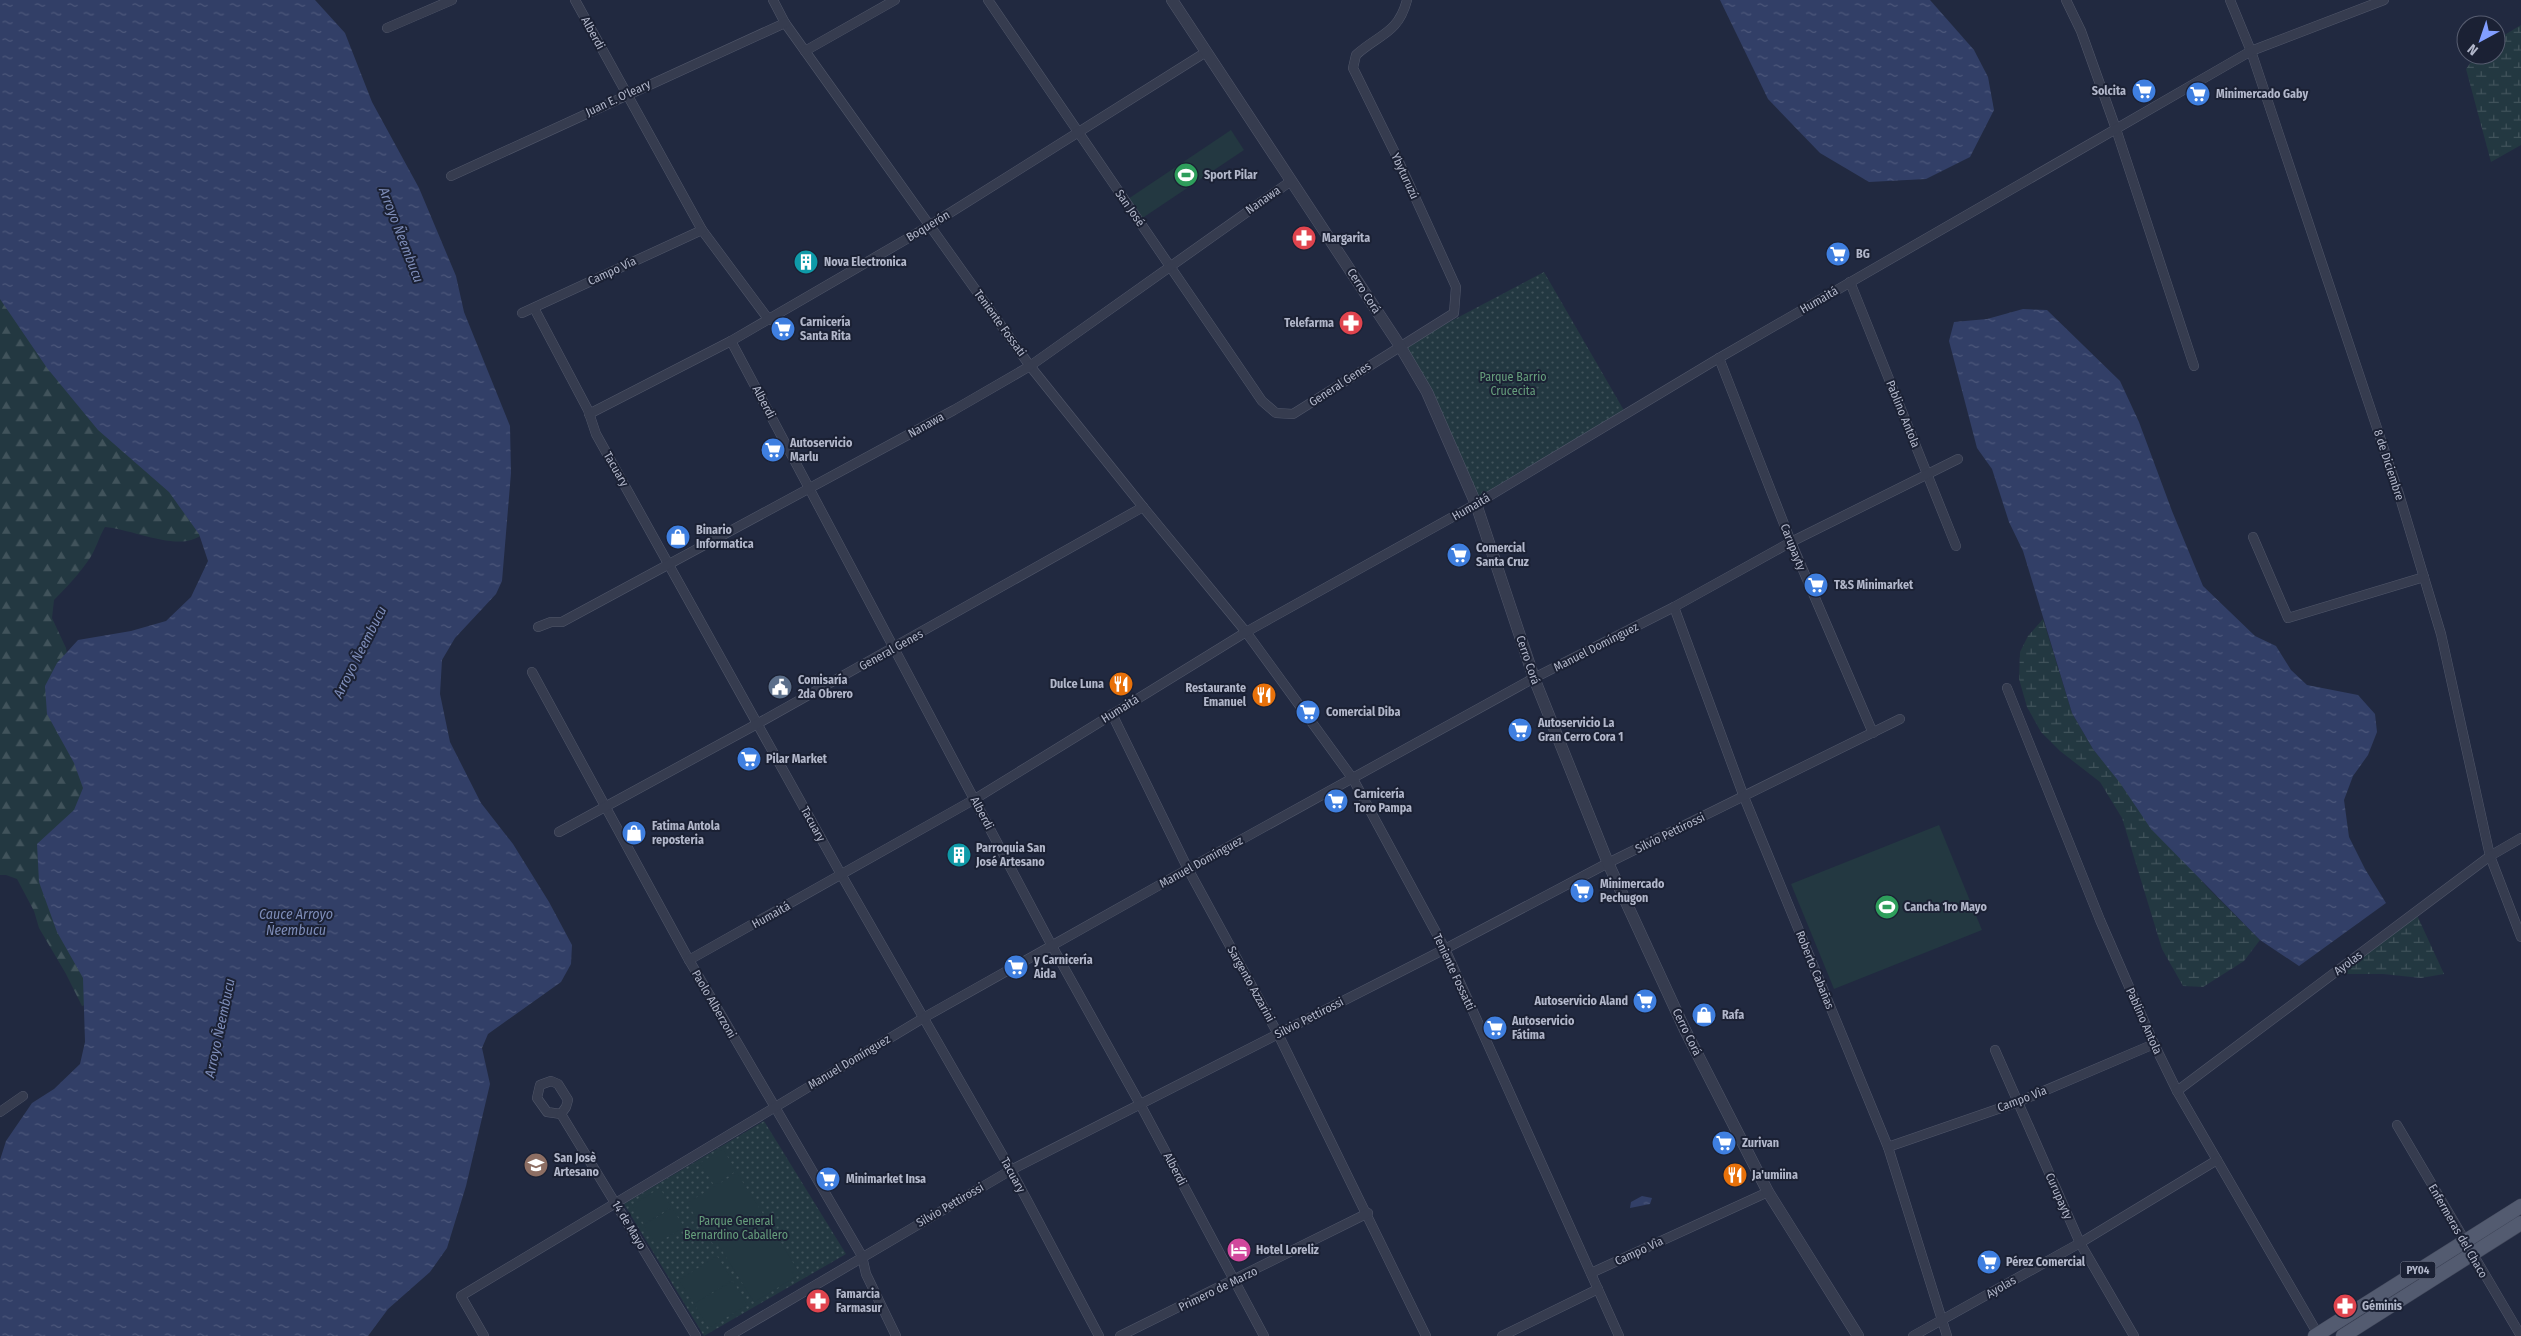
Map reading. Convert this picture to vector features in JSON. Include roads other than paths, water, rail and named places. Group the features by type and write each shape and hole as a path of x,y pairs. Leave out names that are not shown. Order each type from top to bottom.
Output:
{"main road":[{"name":"PY04","path":"2343,1336 2521,1206"},
{"name":"PY04","path":"2318,1335 2467,1247 2521,1223"}],"street":[{"path":"387,28 452,0"},
{"name":"Alberdi","path":"575,0 702,230 768,320"},
{"name":"Teniente Fossati","path":"773,0 785,23 1030,366 1143,508 1246,632"},
{"path":"805,51 895,0"},
{"name":"San José","path":"988,0 1262,401 1276,413"},
{"name":"Cerro Corá","path":"1172,0 1400,346 1426,392 1476,504 1534,678 1608,863 1684,1030 1768,1192 1858,1336"},
{"name":"Ybyturuzú","path":"1400,346 1454,313 1456,287 1394,151 1353,68 1356,55 1389,32 1401,19 1406,0"},
{"path":"2066,0 2081,31 2116,129 2194,366"},
{"name":"8 de Diciembre","path":"2230,0 2251,51 2398,491 2441,634 2490,856 2521,937"},
{"name":"Humaitá","path":"689,960 842,876 975,799 1246,632 1476,504 1719,358 2251,51 2384,0"},
{"name":"Juan E. O'leary","path":"452,176 626,94 785,23"},
{"name":"Boquerón","path":"589,414 731,341 929,226 1206,52"},
{"name":"Nanawa","path":"538,627 551,622 562,622 670,565 1030,366 1291,180"},
{"name":"Campo Vía","path":"522,313 702,230"},
{"name":"Pablino Antola","path":"1850,282 1956,546"},
{"name":"Tacuary","path":"534,308 589,414 596,434 842,876 925,1017 1011,1170 1099,1336"},
{"name":"Alberdi","path":"731,341 896,648 1052,946 1140,1104 1264,1336"},
{"name":"General Genes","path":"1276,413 1293,414 1400,346"},
{"name":"Carupayty","path":"1719,358 1791,542 1873,733"},
{"name":"Manuel Domínguez","path":"484,1336 461,1296 925,1017 1534,678 1674,607 1791,542 1958,459"},
{"name":"General Genes","path":"559,832 896,648 1143,508"},
{"path":"2253,537 2288,618 2424,577"},
{"name":"Roberto Cabañas","path":"1674,607 1744,797 1888,1147 1947,1336"},
{"name":"Teniente Fossatti","path":"1246,632 1353,779 1445,949 1619,1336"},
{"name":"Paolo Alberzoni","path":"532,672 689,960 862,1256 866,1274 896,1336"},
{"name":"Pablino Antola","path":"2007,688 2100,920 2154,1044 2177,1091 2318,1335"},
{"name":"Sargento Azzarini","path":"1112,714 1188,869 1278,1034 1368,1213 1426,1336"},
{"name":"Silvio Pettirossi","path":"729,1336 1011,1170 1445,949 1608,863 1900,719"},
{"name":"Ayolas","path":"2177,1091 2490,856 2521,838"},
{"name":"Campo Vìa","path":"1888,1147 2018,1102 2154,1044"},
{"name":"Curupayty","path":"1994,1050 2080,1243 2134,1336"},
{"path":"0,1112 23,1096"},
{"name":"14 de Mayo","path":"561,1114 696,1336"},
{"name":"Enfermeras del Chaco","path":"2397,1125 2521,1336"},
{"name":"Ayolas","path":"1913,1336 2080,1243 2217,1160"},
{"name":"Campo Vìa","path":"1591,1273 1768,1192"},
{"name":"Primero de Marzo","path":"1120,1336 1235,1281 1368,1213"},
{"path":"1502,1336 1598,1289"}],"water":[{"name":"Cauce Arroyo Ñeembucu","path":"0,0 315,0 345,33 372,102 419,188 456,276 464,312 510,426 511,473 502,581 496,594 455,638 442,660 440,694 450,742 481,803 513,844 549,902 572,945 571,964 561,982 488,1034 482,1048 490,1084 466,1186 447,1248 430,1272 388,1309 368,1336 0,1336 0,1160 6,1141 32,1103 54,1089 80,1064 85,1042 83,978 57,932 39,882 37,844 74,810 83,788 74,763 47,714 45,686 57,663 78,640 131,631 166,621 191,597 208,561 199,534 169,492 98,430 47,368 0,299"},
{"path":"1720,0 1930,0 1974,50 1988,77 1994,110 1970,157 1926,179 1869,182 1820,153 1768,99"},
{"path":"2023,309 2047,310 2120,381 2139,422 2172,511 2203,586 2255,636 2276,646 2291,670 2307,685 2358,695 2375,714 2377,732 2368,755 2353,776 2344,800 2349,837 2365,869 2386,903 2299,966 2260,940 2151,829 2120,783 2093,749 2072,713 2023,551 2009,522 1992,469 1977,448 1949,341 1954,322 1987,319"},
{"path":"1642,1196 1652,1198 1650,1204 1630,1208 1631,1202"}],"place":[{"name":"Solcita","path":"2144,91"},
{"name":"Minimercado Gaby","path":"2198,94"},
{"name":"Sport Pilar","path":"1186,175"},
{"name":"Margarita","path":"1304,238"},
{"name":"BG","path":"1838,254"},
{"name":"Nova Electronica","path":"806,262"},
{"name":"Telefarma","path":"1351,323"},
{"name":"Carnicería Santa Rita","path":"783,329"},
{"name":"Autoservicio Marlu","path":"773,450"},
{"name":"Binario Informatica","path":"678,537"},
{"name":"Comercial Santa Cruz","path":"1459,555"},
{"name":"T&S Minimarket","path":"1816,585"},
{"name":"Dulce Luna","path":"1121,684"},
{"name":"Comisaría 2da Obrero","path":"780,687"},
{"name":"Restaurante Emanuel","path":"1264,695"},
{"name":"Comercial Diba","path":"1308,712"},
{"name":"Autoservicio La Gran Cerro Cora 1","path":"1520,730"},
{"name":"Pilar Market","path":"749,759"},
{"name":"Carnicería Toro Pampa","path":"1336,801"},
{"name":"Fatima Antola reposteria","path":"634,833"},
{"name":"Parroquia San José Artesano","path":"959,855"},
{"name":"Minimercado Pechugon","path":"1582,891"},
{"name":"Cancha 1ro Mayo","path":"1887,907"},
{"name":"y Carnicería Aida","path":"1016,967"},
{"name":"Autoservicio Aland","path":"1645,1001"},
{"name":"Rafa","path":"1704,1015"},
{"name":"Autoservicio Fátima","path":"1495,1028"},
{"name":"Zurivan","path":"1724,1143"},
{"name":"San Josè Artesano","path":"536,1165"},
{"name":"Ja'umiina","path":"1735,1175"},
{"name":"Minimarket Insa","path":"828,1179"},
{"name":"Hotel Loreliz","path":"1239,1250"},
{"name":"Pérez Comercial","path":"1989,1262"},
{"name":"Famarcia Farmasur","path":"818,1301"},
{"name":"Géminis","path":"2345,1306"}],"water label":[{"name":"Arroyo Ñeembucu","path":"401,235"},
{"name":"Arroyo Ñeembucu","path":"360,652"},
{"name":"Arroyo Ñeembucu","path":"220,1028"}],"park label":[{"name":"Parque Barrio Crucecita","path":"1513,384"},
{"name":"Parque General Bernardino Caballero","path":"736,1228"}]}
